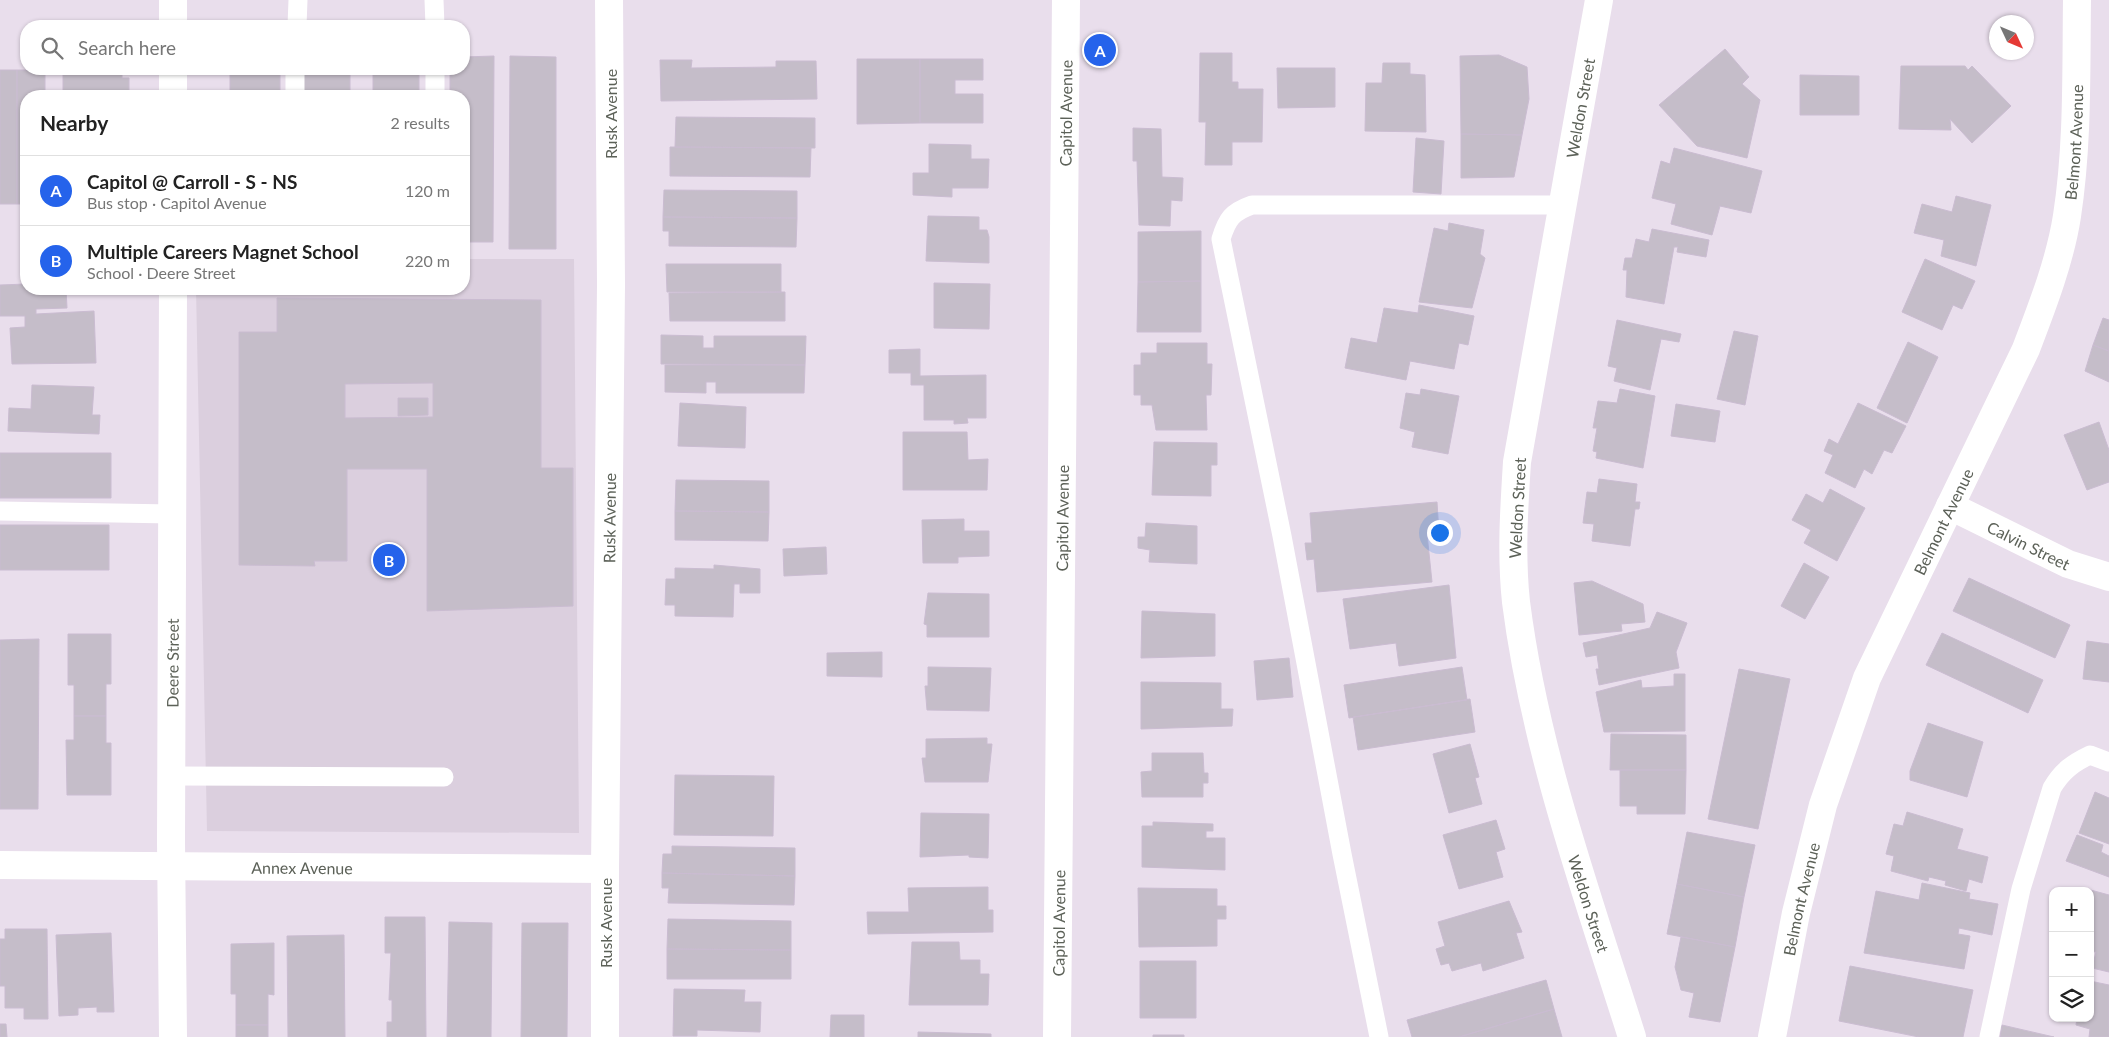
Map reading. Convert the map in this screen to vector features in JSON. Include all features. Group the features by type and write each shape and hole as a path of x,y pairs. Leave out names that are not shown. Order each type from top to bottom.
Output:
{"street":[{"path":"173,0 173,20"},
{"name":"Rusk Avenue","path":"605,1037 611,284 609,0"},
{"name":"Capitol Avenue","path":"1057,1037 1066,0"},
{"name":"Weldon Street","path":"1599,0 1517,462 1512,535 1516,602 1534,699 1558,800 1632,1037"},
{"name":"Belmont Avenue","path":"1772,1037 1796,913 1823,805 1867,678 2026,350 2047,293 2067,218 2075,147 2077,0"},
{"path":"173,75 173,90"},
{"name":"Deere Street","path":"173,295 171,776 173,1037"},
{"name":"Calvin Street","path":"1950,506 2068,564 2109,576"},
{"name":"Annex Avenue","path":"0,865 605,868"}],"lane":[{"path":"297,20 298,0"},
{"path":"434,0 435,20"},
{"path":"295,75 295,90"},
{"path":"435,75 435,90"},
{"path":"1379,1037 1342,854 1282,536 1221,239 1228,220 1238,210 1252,205 1564,205"},
{"path":"0,512 172,514"},
{"path":"1989,1037 2021,890 2052,788 2060,775 2075,762 2090,755 2109,762"},
{"path":"171,776 444,777"}],"shaded area":[{"path":"470,259 574,259 579,833 207,831 196,295 470,295"}],"building":[{"path":"1725,49 1749,77 1742,84 1760,100 1747,158 1697,146 1659,105"},
{"path":"1200,53 1232,53 1232,82 1238,82 1238,89 1263,89 1262,142 1232,142 1232,165 1205,165 1206,122 1199,122"},
{"path":"1499,55 1527,67 1529,99 1522,135 1461,134 1460,56"},
{"path":"494,56 493,242 470,242 470,90 450,90 450,75 470,75 470,57"},
{"path":"510,56 556,57 556,249 509,249"},
{"path":"857,59 920,59 920,123 857,124"},
{"path":"920,59 983,59 983,80 955,80 955,94 983,94 983,123 920,123"},
{"path":"660,60 692,60 691,68 776,67 776,61 816,61 817,99 661,101"},
{"path":"1383,63 1410,63 1410,74 1425,75 1426,132 1365,131 1366,83 1382,83"},
{"path":"1901,66 1965,66 1968,70 1972,66 2011,106 1972,143 1950,119 1951,130 1899,129"},
{"path":"1277,68 1335,68 1335,107 1278,108"},
{"path":"0,70 17,70 17,204 0,204"},
{"path":"17,70 20,70 20,75 45,75 45,90 20,90 20,204 17,204"},
{"path":"63,75 122,75 122,78 129,78 129,90 63,90"},
{"path":"230,75 280,75 280,90 230,90"},
{"path":"297,75 350,75 350,90 297,90"},
{"path":"373,75 419,75 419,90 373,90"},
{"path":"1800,75 1859,76 1859,115 1800,115"},
{"path":"676,117 815,118 815,148 675,147"},
{"path":"1133,128 1161,129 1162,177 1183,178 1182,201 1171,200 1170,226 1139,225 1137,161 1133,161"},
{"path":"1461,134 1522,135 1514,177 1461,178"},
{"path":"1416,138 1444,141 1441,194 1413,192"},
{"path":"929,144 971,145 971,159 989,159 988,188 952,188 952,197 913,195 913,173 929,173"},
{"path":"670,147 811,148 810,177 670,176"},
{"path":"1674,148 1762,171 1751,213 1720,206 1712,235 1671,224 1676,204 1652,198 1661,161 1670,164"},
{"path":"664,190 797,191 797,218 663,217"},
{"path":"1956,196 1991,205 1976,266 1941,256 1944,240 1914,233 1922,204 1952,212"},
{"path":"928,216 979,217 979,230 987,230 989,237 989,263 926,261"},
{"path":"663,217 797,218 796,247 669,246 669,231 663,231"},
{"path":"1449,223 1484,230 1480,254 1485,258 1472,308 1419,302 1434,228 1448,231"},
{"path":"1652,229 1709,240 1706,257 1677,252 1678,247 1674,247 1664,304 1626,297 1627,270 1623,270 1625,258 1632,258 1636,239 1649,242"},
{"path":"1201,231 1201,281 1138,282 1138,232"},
{"path":"1925,259 1975,281 1962,309 1953,305 1942,330 1902,312"},
{"path":"666,264 781,264 781,292 667,292"},
{"path":"1201,281 1201,332 1137,332 1138,282"},
{"path":"934,283 990,284 989,329 934,328"},
{"path":"20,284 20,295 66,295 67,308 36,309 36,314 94,311 96,363 12,364 10,328 25,327 25,316 0,316 0,285"},
{"path":"785,292 785,321 670,321 669,293"},
{"path":"277,298 541,300 541,468 573,468 573,606 427,611 427,469 347,469 347,561 314,561 315,566 239,565 239,332 277,332","holes":["433,383 433,417 345,418 345,384"]},
{"path":"1419,305 1474,316 1468,345 1459,343 1454,369 1410,361 1406,380 1345,368 1351,338 1377,343 1384,308 1418,313"},
{"path":"2103,318 2109,320 2109,351 2093,345"},
{"path":"1617,320 1681,334 1679,342 1661,339 1650,390 1614,381 1617,368 1608,366"},
{"path":"1734,331 1758,336 1745,405 1717,399"},
{"path":"661,335 703,336 703,348 714,348 714,336 806,336 805,365 661,364"},
{"path":"1908,342 1938,357 1907,423 1877,408"},
{"path":"1157,343 1207,343 1207,364 1212,364 1211,395 1206,395 1207,430 1156,430 1152,405 1141,405 1141,395 1134,395 1134,365 1141,365 1141,353 1157,353"},
{"path":"2093,345 2109,351 2109,382 2085,371"},
{"path":"920,349 920,376 986,375 986,418 967,418 968,423 954,424 954,420 924,420 924,385 911,385 911,373 889,373 889,350"},
{"path":"665,365 805,365 804,393 716,393 716,382 706,382 706,393 665,392"},
{"path":"32,385 94,387 92,415 100,415 99,434 8,431 9,408 31,409"},
{"path":"1421,389 1459,396 1448,454 1412,447 1415,432 1400,428 1406,393 1420,395"},
{"path":"1620,389 1655,396 1643,468 1596,458 1597,452 1593,451 1597,428 1593,428 1598,401 1617,403"},
{"path":"398,398 428,398 428,415 398,416"},
{"path":"680,403 746,407 745,448 678,446"},
{"path":"1858,403 1906,426 1892,453 1884,450 1872,474 1864,469 1855,488 1825,473 1833,455 1824,451 1829,439 1838,444"},
{"path":"1676,404 1720,411 1715,442 1671,436"},
{"path":"2099,422 2109,450 2109,482 2087,490 2064,435"},
{"path":"903,432 967,432 968,460 988,459 987,490 903,490"},
{"path":"1154,442 1217,443 1217,465 1211,465 1211,496 1152,495"},
{"path":"0,453 111,453 111,498 0,498"},
{"path":"1599,479 1637,484 1635,502 1640,502 1639,509 1635,509 1630,546 1592,541 1594,524 1583,523 1587,492 1597,493"},
{"path":"676,480 769,481 769,512 675,511"},
{"path":"1830,489 1865,508 1837,561 1804,543 1811,530 1792,520 1806,494 1823,503"},
{"path":"1437,502 1439,533 1427,534 1432,582 1317,592 1314,559 1307,560 1305,543 1312,543 1310,513"},
{"path":"675,511 769,512 768,541 675,540"},
{"path":"964,519 964,531 989,531 989,556 958,557 958,563 923,563 922,520"},
{"path":"1146,523 1197,526 1197,564 1149,562 1150,550 1138,548 1138,537 1145,537"},
{"path":"0,525 109,525 109,570 0,570"},
{"path":"826,547 827,574 784,576 783,549"},
{"path":"1804,563 1829,577 1805,619 1781,606"},
{"path":"714,565 760,569 760,593 740,593 740,584 734,584 733,617 675,616 675,605 665,605 666,579 675,579 675,568 714,569"},
{"path":"1969,578 2070,625 2055,658 1953,611"},
{"path":"1592,581 1643,604 1645,622 1621,624 1622,631 1579,635 1574,583"},
{"path":"1449,585 1456,658 1399,666 1396,643 1350,649 1343,599"},
{"path":"928,593 989,594 989,637 927,637 927,625 924,624"},
{"path":"1142,611 1215,614 1215,656 1141,658"},
{"path":"1657,612 1687,623 1676,652 1679,668 1599,685 1596,669 1599,669 1597,655 1586,657 1583,643 1650,628"},
{"path":"1942,633 2043,680 2028,713 1926,665"},
{"path":"68,634 111,634 111,684 106,684 106,716 74,716 74,685 68,685"},
{"path":"39,639 38,809 0,809 0,640"},
{"path":"2087,641 2109,644 2109,682 2083,679"},
{"path":"882,652 882,677 827,676 827,653"},
{"path":"1289,658 1293,697 1257,700 1254,661"},
{"path":"928,667 991,668 989,711 927,710 925,686 928,686"},
{"path":"1462,667 1467,700 1349,718 1344,685"},
{"path":"1739,669 1790,679 1758,829 1708,819"},
{"path":"1674,674 1685,674 1685,731 1604,732 1596,692 1641,680 1642,688 1674,686"},
{"path":"1141,682 1221,683 1221,709 1233,709 1232,726 1141,729"},
{"path":"1470,699 1475,732 1358,750 1353,717"},
{"path":"74,716 106,716 106,743 111,743 111,795 67,795 66,740 74,740"},
{"path":"1928,723 1983,742 1967,797 1910,780 1910,771"},
{"path":"1611,734 1686,735 1686,770 1610,770"},
{"path":"987,738 987,744 992,744 988,782 925,782 922,758 926,758 926,739"},
{"path":"1470,744 1479,777 1475,778 1482,804 1449,813 1433,754"},
{"path":"1152,753 1203,753 1204,773 1208,773 1208,783 1203,783 1203,797 1142,797 1141,772 1152,771"},
{"path":"1620,770 1686,770 1685,814 1637,814 1637,806 1620,806"},
{"path":"675,775 774,776 773,836 674,835"},
{"path":"2095,792 2109,798 2109,844 2079,833"},
{"path":"1907,812 1963,829 1957,849 1988,857 1982,883 1969,879 1966,891 1945,885 1946,881 1929,877 1928,881 1891,871 1894,856 1886,854 1894,824 1903,826"},
{"path":"921,813 989,814 988,858 969,857 969,855 920,857"},
{"path":"1496,820 1505,849 1496,852 1503,877 1459,889 1443,835"},
{"path":"1153,822 1213,824 1213,831 1206,831 1206,838 1225,838 1225,870 1142,867 1142,826 1153,826"},
{"path":"1687,832 1755,845 1744,897 1677,884"},
{"path":"2077,835 2103,845 2101,852 2109,856 2109,877 2066,861"},
{"path":"672,846 795,848 795,876 662,873 663,854 672,854"},
{"path":"662,873 795,876 794,905 668,903 669,888 662,888"},
{"path":"1922,883 1970,893 1969,899 1998,904 1992,935 1959,928 1958,934 1970,936 1964,969 1864,953 1876,891 1919,900"},
{"path":"1677,884 1744,897 1735,947 1667,934"},
{"path":"988,887 988,910 993,910 993,932 868,934 867,912 909,912 908,888"},
{"path":"1138,888 1217,889 1217,906 1226,906 1226,919 1217,919 1217,946 1139,947"},
{"path":"2094,891 2109,895 2109,972 2094,968 2096,952 2094,952"},
{"path":"1509,901 1522,932 1516,933 1524,958 1483,971 1481,963 1452,971 1449,963 1441,965 1436,949 1445,946 1438,922"},
{"path":"385,917 425,917 426,1037 387,1037 387,1022 392,1022 392,1000 389,1000 391,953 385,953"},
{"path":"668,919 791,921 791,950 667,949"},
{"path":"449,922 492,923 491,1037 447,1037"},
{"path":"522,923 568,923 567,1037 521,1037"},
{"path":"5,929 47,929 48,1019 24,1019 24,1008 5,1008 5,986 0,986 0,939 5,939"},
{"path":"111,933 114,1012 97,1012 97,1007 78,1008 78,1015 59,1016 56,935"},
{"path":"344,935 345,1037 288,1037 287,936"},
{"path":"1681,937 1735,947 1720,1022 1689,1017 1694,993 1681,990 1675,967"},
{"path":"912,942 959,942 960,960 980,960 980,974 989,974 988,1005 909,1005"},
{"path":"274,943 274,995 268,994 268,1025 236,1025 236,994 231,994 231,944"},
{"path":"667,949 791,950 791,979 667,979"},
{"path":"1140,961 1196,961 1196,1018 1140,1018"},
{"path":"1850,966 1973,990 1963,1037 1919,1037 1839,1021"},
{"path":"1546,980 1554,1009 1459,1037 1412,1037 1407,1020"},
{"path":"2094,982 2109,985 2109,1037 2089,1037 2090,1029 2076,1025 2076,1022 2094,1022"},
{"path":"674,989 745,990 744,1002 761,1002 760,1032 697,1030 697,1036 673,1036"},
{"path":"1554,1009 1562,1037 1459,1037"},
{"path":"831,1015 864,1015 864,1037 830,1037"},
{"path":"0,1024 6,1024 7,1037 0,1037"},
{"path":"236,1025 268,1025 268,1037 236,1037"},
{"path":"2002,1025 2054,1037 2000,1037"},
{"path":"918,1032 991,1034 991,1037 918,1037"},
{"path":"1153,1035 1184,1035 1184,1037 1153,1037"}],"place":[{"name":"Capitol @ Carroll - S - NS","path":"1100,50"},
{"name":"Multiple Careers Magnet School","path":"389,560"}]}
